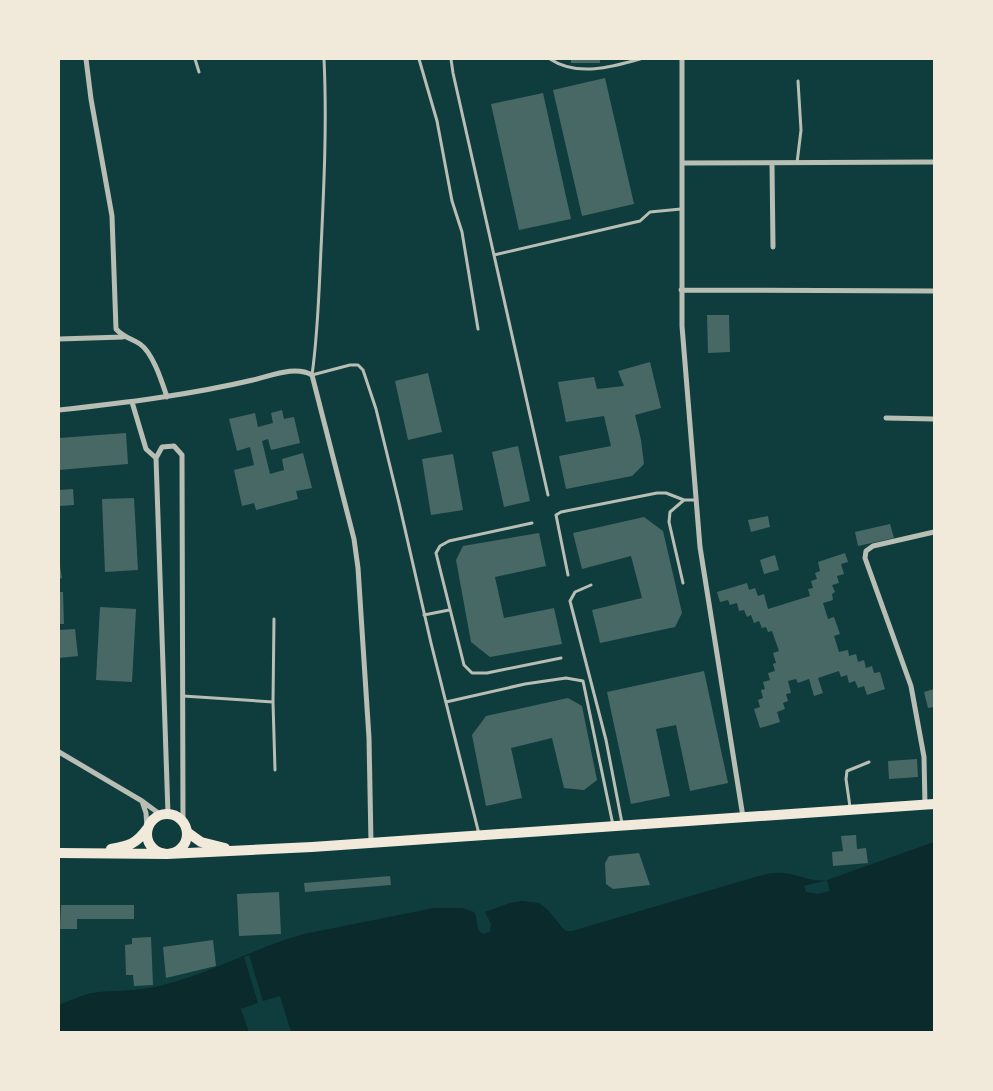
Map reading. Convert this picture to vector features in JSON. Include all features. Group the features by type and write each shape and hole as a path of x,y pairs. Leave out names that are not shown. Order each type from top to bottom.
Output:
{"main road":[{"path":"59,853 167,854 312,847 480,837 929,804"},
{"path":"88,853 127,846 139,840 153,820 164,814 176,816 202,842 233,850"},
{"path":"147,828 146,837 149,845 155,851 167,854 174,853 182,847 186,840 185,827"}],"street":[{"path":"86,59 91,99 112,216 116,329 123,337"},
{"path":"682,59 682,326 695,500 700,547 743,818"},
{"path":"682,163 934,162"},
{"path":"772,164 773,246"},
{"path":"681,290 934,291"},
{"path":"59,339 123,337 141,344 157,368 167,397"},
{"path":"59,410 167,397 304,370 312,375 352,531 356,558 369,738 371,843"},
{"path":"132,402 146,449 156,458"},
{"path":"886,418 934,419"},
{"path":"164,814 156,458 162,447 174,446 182,455 185,827"},
{"path":"929,804 924,757 911,686 865,558 866,551 874,546 934,532"},
{"path":"59,752 164,814"},
{"path":"142,801 146,813 147,828"}],"lane":[{"path":"195,59 199,72"},
{"path":"324,59 326,95 323,209 316,346 312,375 350,365 358,365 364,370 379,418 424,615 480,837"},
{"path":"419,59 437,121 452,201 462,232 478,329"},
{"path":"451,59 452,73 548,495"},
{"path":"550,59 557,64 582,69 609,67 640,59"},
{"path":"797,164 801,130 798,81"},
{"path":"494,255 640,221 650,212 682,209"},
{"path":"568,575 556,516 561,512 657,493 666,493 684,500 695,500"},
{"path":"683,583 669,522 670,512 684,500"},
{"path":"532,523 448,541 440,546 436,553 464,665 472,673 487,673 561,658"},
{"path":"590,585 575,592 570,601 606,740 618,826"},
{"path":"424,615 450,610"},
{"path":"274,620 273,702 276,770"},
{"path":"446,702 525,684 566,678 583,681 618,826"},
{"path":"183,696 273,702"},
{"path":"850,810 846,779 847,771 869,762"}],"water":[{"path":"934,842 934,1032 59,1032 59,1005 84,995 141,989 167,984 202,973 269,945 304,934 434,908 462,908 482,913 510,903 522,901 539,903 548,910 566,931 572,931 769,874 783,873 822,881 827,880"}],"pier":[{"path":"827,880 830,891 818,894 806,892 804,886"},
{"path":"474,912 485,912 491,924 490,932 483,934 480,932"},
{"path":"249,955 263,1001 280,996 291,1032 249,1032 241,1009 258,1003 244,957"}],"building":[{"path":"571,59 600,59 600,63 571,63"},
{"path":"605,78 634,204 582,216 553,90"},
{"path":"543,93 571,219 519,230 491,104"},
{"path":"707,315 729,315 730,352 708,353"},
{"path":"650,362 661,408 635,415 644,464 632,476 566,489 559,456 611,446 604,416 566,422 558,382 594,377 597,389 624,386 618,371"},
{"path":"428,373 442,432 408,440 395,381"},
{"path":"282,410 284,419 294,417 300,443 271,450 268,439 262,441 270,474 284,470 282,459 303,453 312,488 296,491 298,499 256,510 254,503 242,506 234,470 254,465 250,447 237,451 229,419 255,413 258,427 273,423 271,413"},
{"path":"126,433 128,464 59,470 59,438"},
{"path":"518,446 530,501 504,507 492,452"},
{"path":"453,454 463,510 431,515 422,459"},
{"path":"73,489 74,505 59,506 59,490"},
{"path":"134,498 138,570 105,572 102,499"},
{"path":"768,516 770,527 751,532 748,520"},
{"path":"644,517 663,531 682,613 675,627 600,643 592,610 642,598 631,556 582,569 573,533"},
{"path":"890,524 894,538 858,546 855,532"},
{"path":"539,533 546,566 495,577 504,618 554,608 562,644 490,657 471,642 456,560 463,546"},
{"path":"845,553 848,562 841,564 844,574 837,576 839,583 832,585 835,592 832,594 833,600 823,603 828,619 834,617 840,634 834,636 839,652 848,650 849,656 856,654 858,662 864,660 866,668 872,666 874,673 880,672 885,689 867,695 864,686 858,688 855,681 849,683 847,675 841,677 839,671 818,678 823,693 814,696 809,679 798,683 796,679 788,681 791,693 786,694 788,701 783,703 785,709 777,712 780,722 760,728 754,709 760,707 758,700 763,698 761,690 765,689 763,682 770,680 768,673 775,671 773,664 776,663 773,653 779,651 772,631 768,632 766,627 762,628 759,621 754,623 751,615 747,617 744,610 739,611 737,603 730,605 728,600 720,602 717,592 747,583 749,590 755,588 758,596 764,594 768,609 810,596 808,589 813,588 811,581 817,579 815,573 820,571 818,562"},
{"path":"775,555 779,570 764,574 760,560"},
{"path":"59,560 62,578 59,579"},
{"path":"59,592 63,592 64,624 59,624"},
{"path":"100,607 136,609 132,682 96,680"},
{"path":"75,629 78,656 59,658 59,630"},
{"path":"704,671 728,783 690,791 676,725 656,729 670,796 631,804 607,692"},
{"path":"934,689 934,707 928,708 924,692"},
{"path":"568,698 582,706 597,780 584,790 564,788 552,738 511,748 522,798 486,806 472,735 486,716"},
{"path":"917,759 918,777 889,779 888,761"},
{"path":"856,835 857,849 866,848 868,863 833,866 832,852 843,851 841,836"},
{"path":"639,853 650,885 613,889 606,884 605,863 609,856"},
{"path":"390,876 391,885 305,892 304,883"},
{"path":"279,892 281,934 239,936 237,894"},
{"path":"61,905 134,905 134,919 77,919 77,929 60,929"},
{"path":"151,937 153,985 134,986 133,975 126,975 125,945 132,944 132,938"},
{"path":"213,940 216,966 166,978 163,947"}]}
